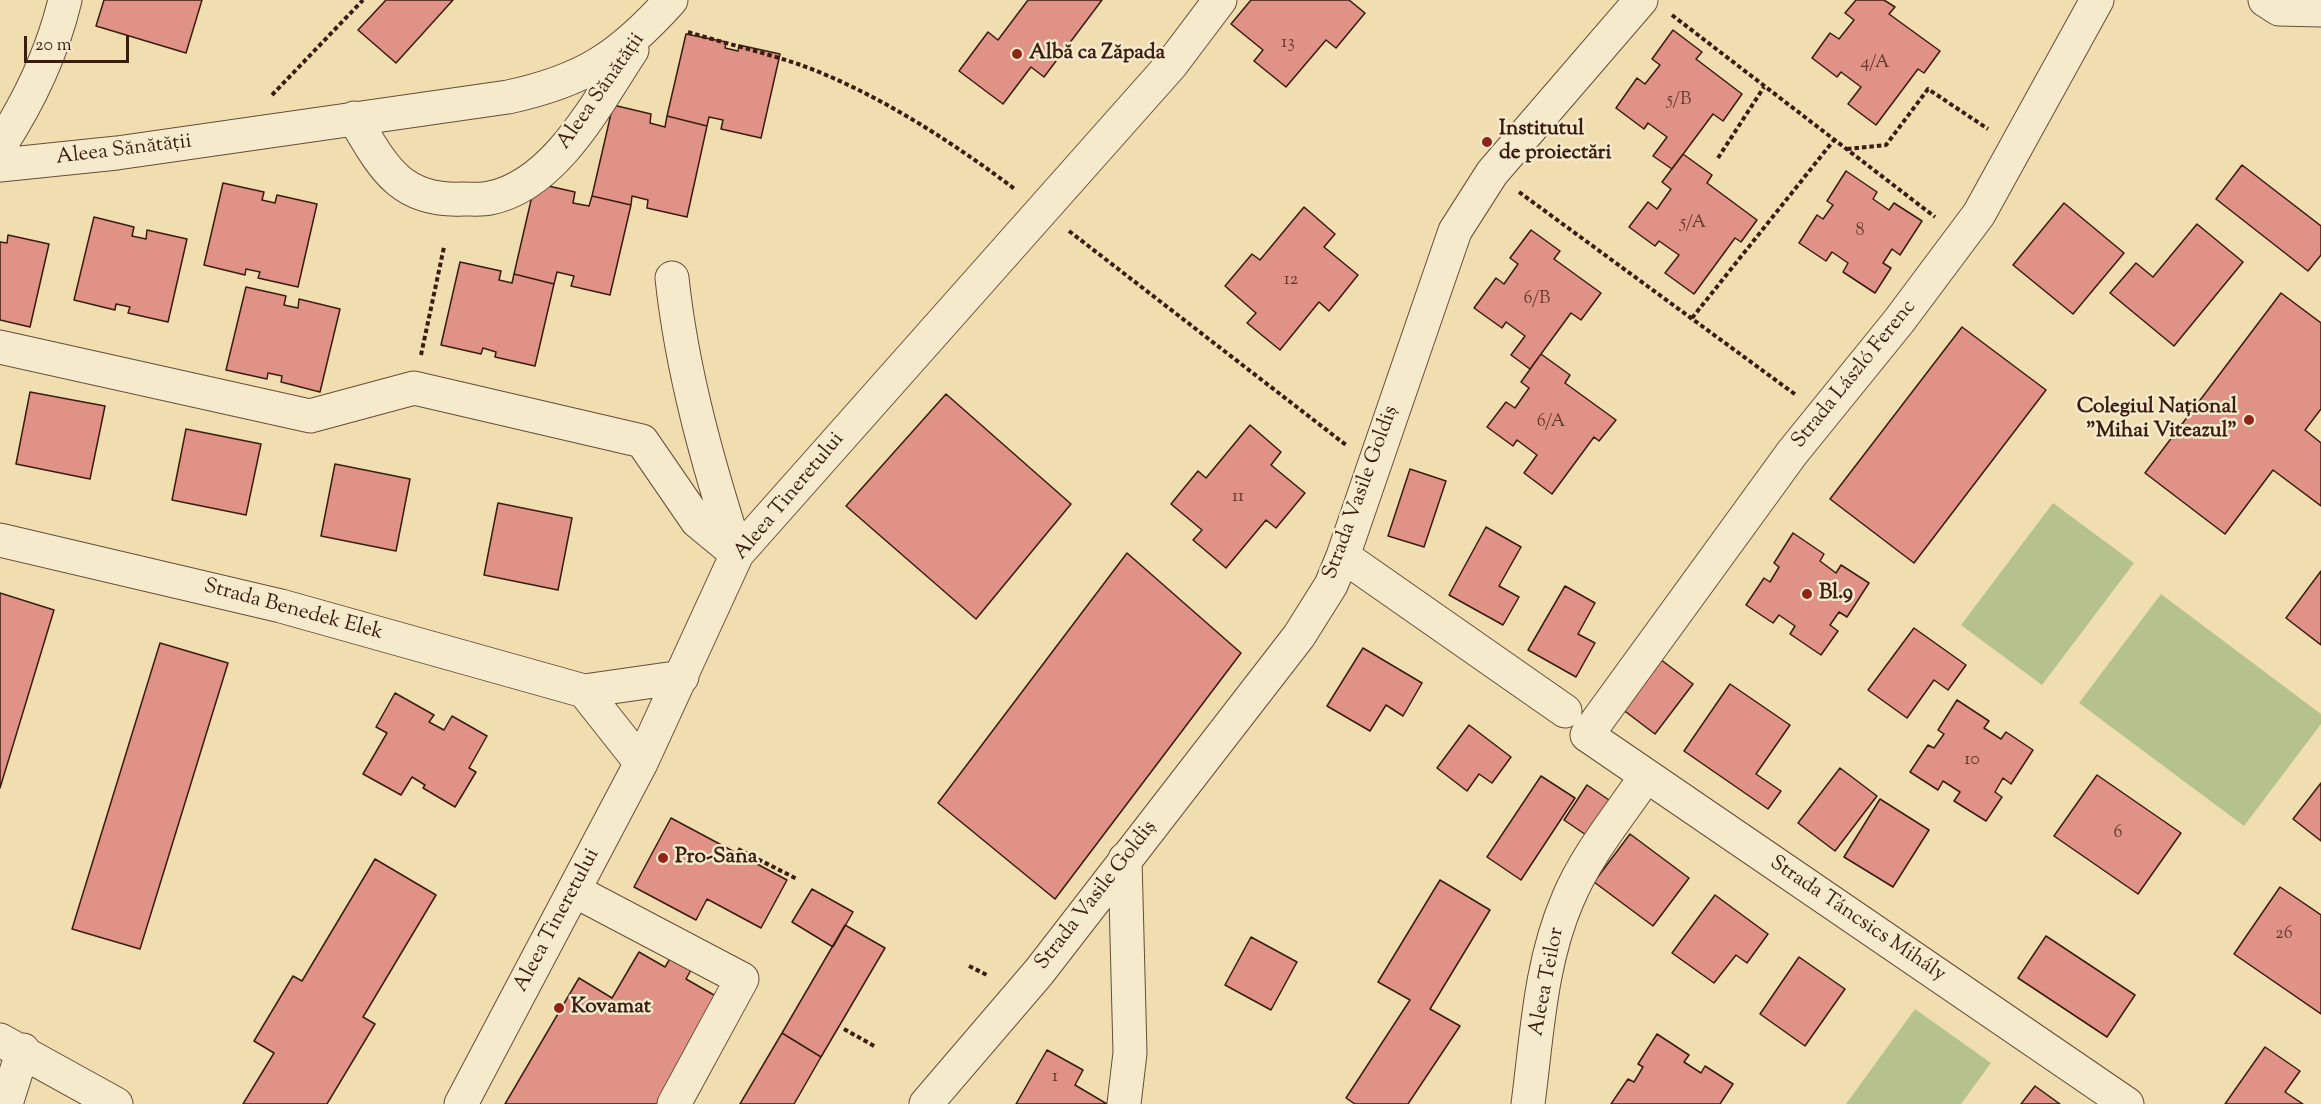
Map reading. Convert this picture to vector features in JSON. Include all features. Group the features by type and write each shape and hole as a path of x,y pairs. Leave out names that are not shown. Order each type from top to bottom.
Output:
{"street":[{"path":"0,146 28,103 37,84 56,39 64,0"},
{"name":"Aleea Sănătății","path":"0,165 117,153 508,97 545,89 596,67 648,25 671,0"},
{"name":"Aleea Tineretului","path":"460,1104 641,763 737,554 1171,65 1220,0"},
{"name":"Strada László Ferenc","path":"1587,735 1823,415 1979,214 2097,0"},
{"path":"2265,0 2279,9 2321,10"},
{"name":"Strada Vasile Goldiș","path":"926,1104 1039,972 1299,636 1331,585 1344,556 1451,242 1472,201 1492,172 1655,6"},
{"name":"Aleea Sănătății","path":"354,118 382,166 403,187 442,200 491,198 526,184 567,147 648,25"},
{"path":"672,278 678,333 715,484 737,554"},
{"path":"0,346 310,416 414,388 642,441 697,522 737,554"},
{"name":"Strada Benedek Elek","path":"0,540 281,606 584,691 682,677"},
{"path":"1344,556 1565,711"},
{"path":"584,691 641,763"},
{"name":"Strada Táncsics Mihály","path":"1587,735 2127,1104"},
{"name":"Aleea Teilor","path":"1528,1104 1547,970 1554,937 1568,897 1646,776"},
{"path":"1124,1104 1130,1053 1125,859"},
{"path":"575,891 742,980 674,1104"},
{"path":"6,1104 11,1045 116,1104"}],"path":[{"path":"231,136 363,0"},
{"path":"1655,6 1962,238"},
{"path":"648,25 681,30 798,64 842,84 941,137 1042,210 1373,466"},
{"path":"1718,158 1764,87"},
{"path":"1846,150 1886,145 1928,89 2016,148"},
{"path":"1692,318 1834,140"},
{"path":"1492,172 1823,415"},
{"path":"414,388 444,247"},
{"path":"738,849 797,879"},
{"path":"969,966 994,979"},
{"path":"844,1029 876,1047"}],"green space":[{"path":"2053,503 2134,563 2042,685 1961,625"},
{"path":"2161,594 2321,714 2321,724 2244,826 2079,703"},
{"path":"1915,1009 1991,1063 1961,1104 1846,1104"}],"building":[{"path":"104,0 202,0 186,53 96,26"},
{"path":"386,0 453,0 396,63 358,30"},
{"name":"Albă ca Zăpada","path":"1028,0 1102,0 1044,77 1031,67 1003,104 959,71 988,32 998,40"},
{"path":"1251,0 1349,0 1365,13 1336,48 1326,40 1286,87 1254,61 1263,50 1231,24"},
{"path":"1856,0 1884,0 1895,7 1889,14 1940,51 1924,73 1918,69 1876,125 1848,104 1861,87 1841,72 1837,77 1812,58 1830,33 1839,39 1854,20 1845,13"},
{"path":"1673,30 1702,52 1696,59 1742,94 1723,121 1713,114 1672,169 1653,156 1667,137 1648,123 1644,129 1616,108 1637,78 1645,84 1660,65 1652,59"},
{"path":"686,34 726,42 725,48 738,51 739,45 780,54 761,138 721,129 723,120 709,117 707,126 667,116"},
{"path":"613,105 651,114 650,123 665,127 667,116 707,126 687,217 647,208 648,200 632,196 631,205 592,196"},
{"path":"1683,154 1712,175 1707,183 1757,220 1741,242 1735,238 1694,294 1665,273 1679,255 1659,241 1655,246 1629,227 1648,202 1657,209 1671,189 1662,182"},
{"path":"2242,165 2321,226 2321,255 2308,271 2216,199"},
{"path":"1846,171 1877,192 1873,199 1889,210 1894,203 1922,221 1900,255 1892,249 1883,263 1891,268 1875,293 1843,272 1848,263 1832,252 1826,261 1799,243 1817,215 1823,219 1833,205 1827,201"},
{"path":"223,183 264,192 262,200 275,203 277,195 317,204 298,287 258,278 260,272 246,269 245,275 204,265"},
{"path":"535,183 575,192 573,203 589,206 592,196 631,205 610,295 571,286 574,276 557,272 554,284 514,274"},
{"path":"2064,203 2124,253 2073,314 2013,265"},
{"path":"1304,207 1335,234 1324,247 1358,275 1329,311 1319,302 1280,350 1247,323 1256,313 1225,286 1252,254 1260,260"},
{"path":"94,217 134,227 132,236 146,239 147,230 187,239 168,322 128,313 130,307 116,304 115,310 74,300"},
{"path":"2197,224 2243,262 2174,346 2110,293 2136,263 2153,277"},
{"path":"1531,230 1560,251 1554,259 1601,293 1581,320 1571,313 1530,369 1511,355 1525,336 1506,322 1502,328 1474,308 1496,278 1504,284 1518,264 1510,258"},
{"path":"8,235 49,244 30,327 0,320 0,242 7,243"},
{"path":"460,262 501,271 499,280 512,283 514,274 554,284 535,366 495,357 496,352 483,348 481,354 441,345"},
{"path":"246,287 286,296 284,305 298,308 299,299 340,309 320,392 281,382 282,376 268,373 267,379 226,370"},
{"name":"Colegiul Național \"Mihai Viteazul\"","path":"2281,293 2321,323 2321,409 2305,430 2321,443 2321,506 2273,470 2225,534 2145,473"},
{"path":"1962,327 2046,390 1914,563 1830,499"},
{"path":"1541,354 1570,375 1565,383 1616,420 1599,441 1594,437 1552,494 1524,473 1537,455 1517,440 1513,446 1487,427 1506,402 1515,408 1529,388 1521,382"},
{"path":"30,392 105,406 90,479 16,464"},
{"path":"946,394 1071,504 976,619 846,506"},
{"path":"1250,425 1281,452 1271,465 1305,493 1276,528 1266,520 1226,568 1193,540 1202,530 1171,504 1198,471 1206,478"},
{"path":"186,429 261,444 246,515 172,500"},
{"path":"335,464 410,479 396,551 321,536"},
{"path":"1410,469 1446,481 1424,547 1388,536"},
{"path":"498,503 572,518 558,590 484,575"},
{"path":"1486,527 1521,547 1499,586 1519,597 1503,625 1449,595"},
{"name":"Bl.9","path":"1793,533 1824,554 1820,561 1836,573 1841,565 1869,583 1847,617 1839,612 1830,625 1838,631 1821,655 1790,634 1795,626 1779,615 1773,623 1746,605 1764,578 1770,582 1779,567 1774,563"},
{"path":"1127,553 1241,653 1055,899 938,803"},
{"path":"2321,571 2321,645 2286,618"},
{"path":"1565,586 1595,603 1578,634 1595,643 1576,677 1528,650"},
{"path":"0,593 54,610 0,788"},
{"path":"1914,628 1966,665 1948,690 1934,680 1907,718 1868,690"},
{"path":"160,643 228,663 140,949 72,929"},
{"path":"1363,648 1422,683 1403,716 1386,705 1370,731 1327,706"},
{"path":"1656,656 1693,684 1655,734 1618,706"},
{"path":"1730,684 1790,725 1756,774 1781,791 1768,809 1684,751"},
{"path":"395,693 434,715 429,722 444,730 452,716 487,736 469,768 476,772 455,807 423,788 425,785 412,777 401,795 363,774 387,733 376,727"},
{"path":"1957,700 1989,721 1984,728 2001,739 2006,732 2033,750 2011,784 2003,778 1995,792 2002,797 1986,821 1954,801 1960,792 1943,781 1938,790 1910,772 1928,745 1934,748 1944,734 1938,730"},
{"path":"1469,725 1511,757 1492,783 1479,774 1467,791 1437,768"},
{"path":"1840,768 1877,796 1835,851 1798,823"},
{"path":"2097,775 2181,833 2138,894 2054,836"},
{"path":"1541,776 1575,798 1521,880 1487,857"},
{"path":"2321,783 2321,841 2293,819"},
{"path":"1587,785 1615,804 1592,839 1564,820"},
{"path":"1880,799 1929,830 1893,887 1844,857"},
{"path":"671,818 787,880 761,928 707,899 696,920 634,887"},
{"path":"1630,834 1689,878 1653,926 1594,882"},
{"path":"375,859 436,895 363,1017 375,1024 327,1104 243,1104 274,1053 254,1041 293,976 302,981"},
{"path":"1440,880 1490,910 1430,1009 1460,1026 1408,1104 1355,1104 1346,1098 1410,1000 1378,982"},
{"path":"2280,887 2321,915 2321,1014 2234,954"},
{"path":"812,889 853,912 833,947 792,922"},
{"path":"1715,895 1768,934 1747,963 1736,955 1714,983 1672,953"},
{"path":"845,925 885,948 821,1057 782,1033"},
{"path":"2046,936 2135,995 2107,1037 2018,978"},
{"path":"1251,937 1297,962 1271,1010 1225,985"},
{"path":"681,940 701,952 686,979 721,999 659,1104 505,1104 579,978 612,998 639,952 665,967"},
{"path":"1799,957 1845,989 1805,1046 1760,1014"},
{"path":"782,1033 821,1057 794,1104 740,1104"},
{"path":"1657,1034 1689,1055 1684,1062 1701,1073 1705,1066 1733,1084 1720,1104 1611,1104 1628,1079 1634,1082 1643,1067 1638,1064"},
{"path":"2265,1047 2300,1071 2285,1092 2303,1104 2225,1104"},
{"path":"1047,1050 1083,1070 1075,1085 1107,1104 1016,1104"},
{"path":"2035,1086 2060,1104 2021,1104"}],"place":[{"name":"Albă ca Zăpada","path":"1017,54"},
{"name":"Institutul de proiectări","path":"1487,142"},
{"name":"Colegiul Național \"Mihai Viteazul\"","path":"2249,420"},
{"name":"Bl.9","path":"1807,594"},
{"name":"Pro-Sana","path":"663,858"},
{"name":"Kovamat","path":"559,1008"}]}
